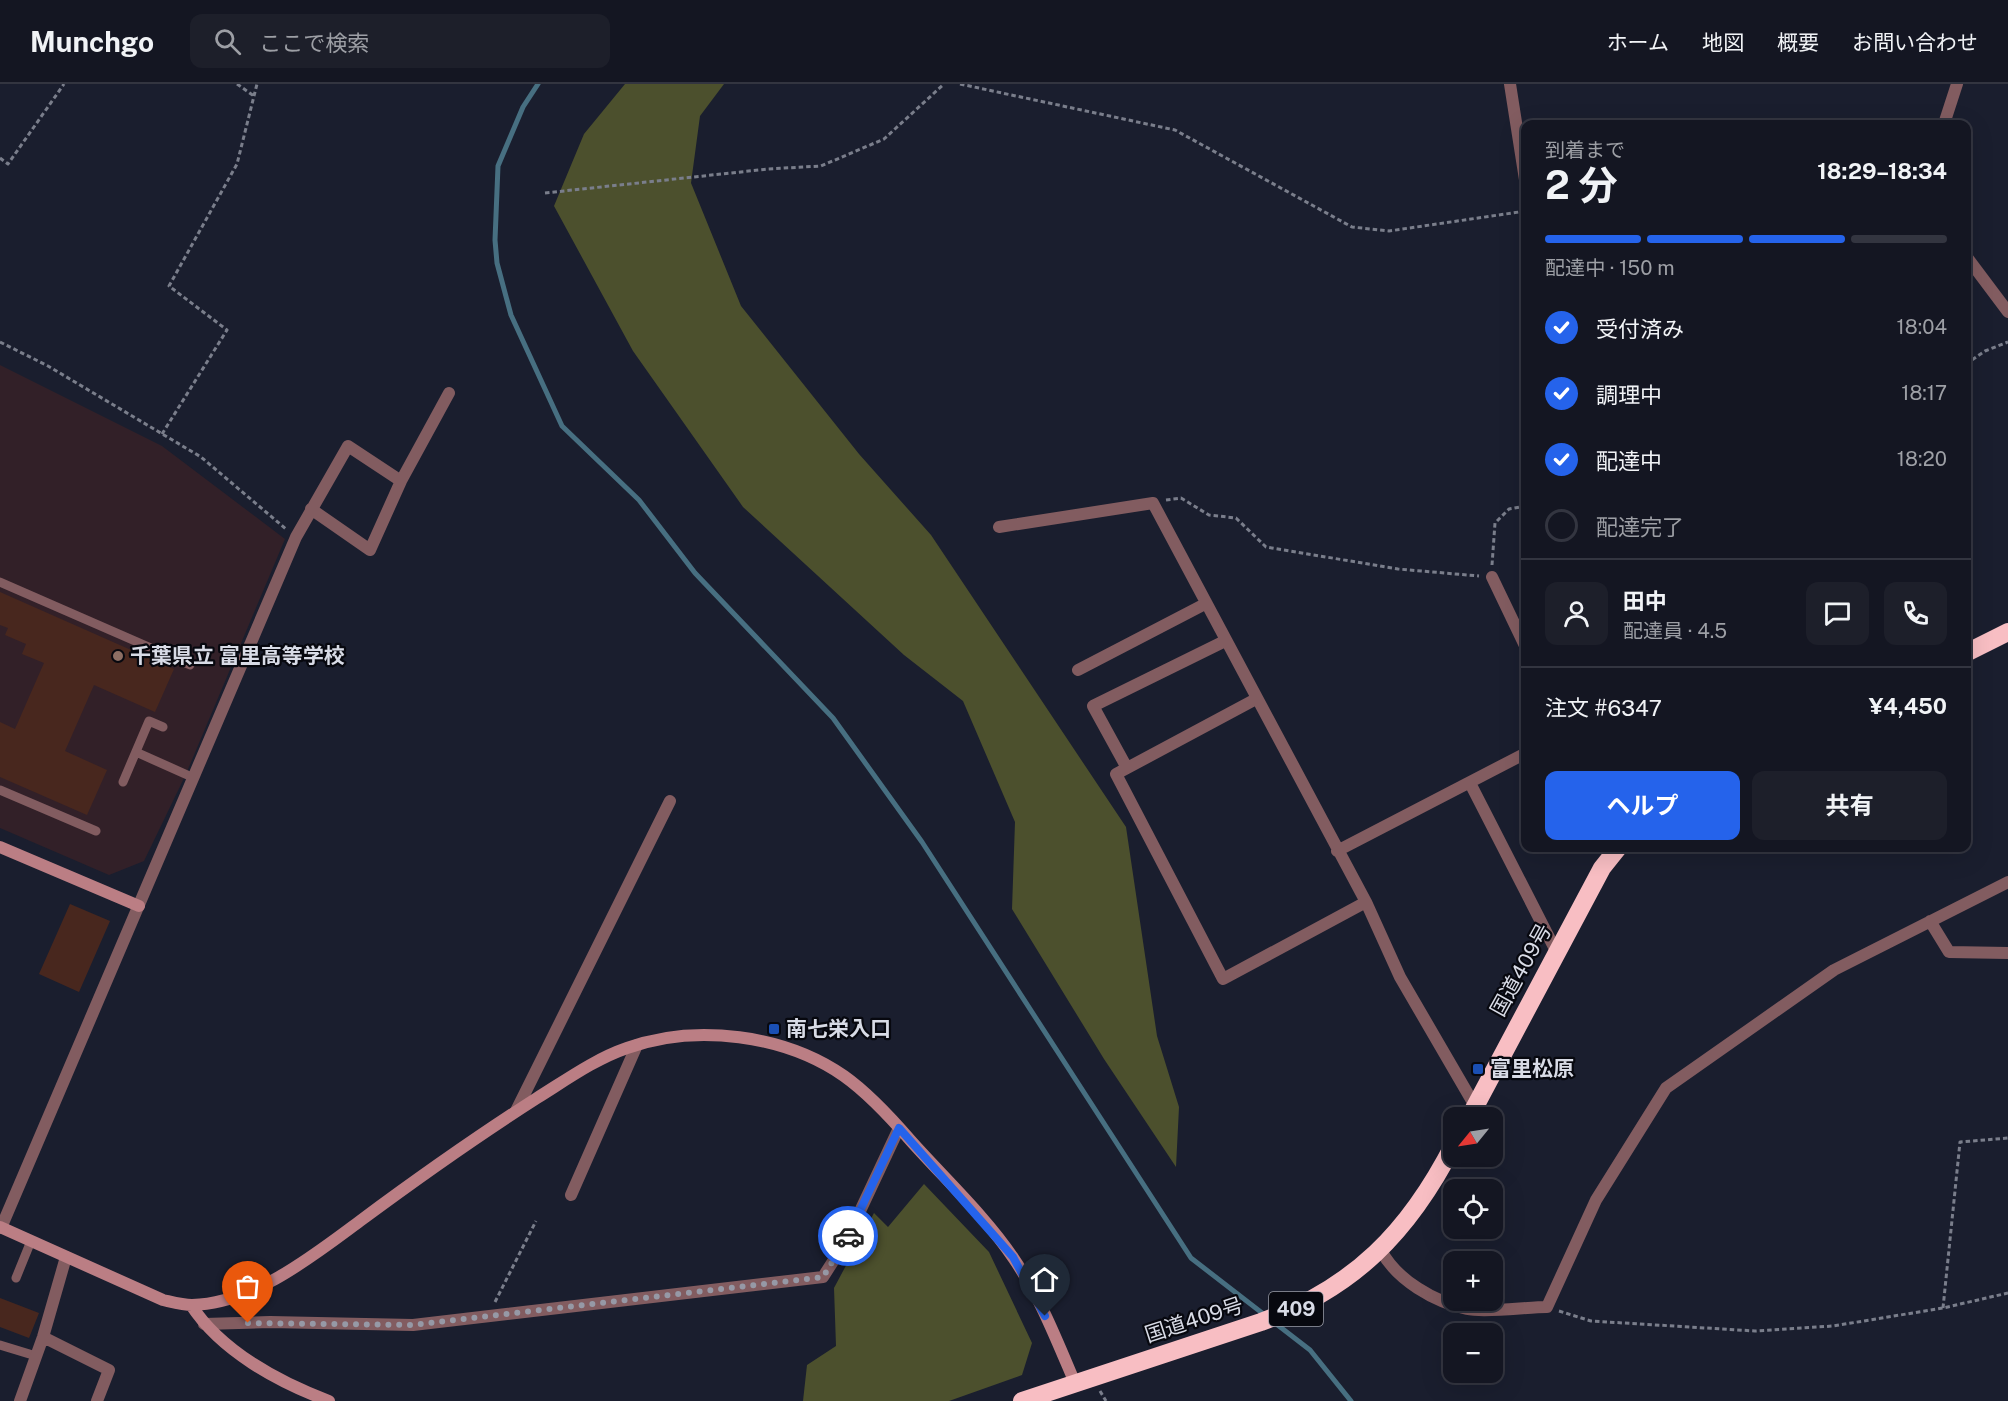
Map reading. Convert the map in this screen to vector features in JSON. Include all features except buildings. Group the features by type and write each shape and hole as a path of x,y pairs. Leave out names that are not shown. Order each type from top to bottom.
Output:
{"highway":[{"path":"1971,650 2008,632"},
{"name":"国道409号","path":"1475,1107 1602,868 1615,852"},
{"name":"国道409号","path":"1022,1401 1297,1309 1358,1271 1381,1250 1407,1222 1443,1165"}],"street":[{"path":"1510,84 1521,154"},
{"path":"1945,120 1957,84"},
{"path":"1971,263 2008,312"},
{"path":"311,509 370,550 401,481 450,393"},
{"path":"401,481 348,447 296,537 1,1228 163,1300 192,1305 222,1300 265,1284 304,1262 471,1140 587,1066 637,1045 677,1037 718,1036 763,1041 804,1055 845,1077 899,1128 1013,1257 1055,1334 1075,1383"},
{"path":"999,527 1153,502 1225,642 1366,903 1400,977 1469,1107"},
{"path":"1492,577 1521,638"},
{"path":"1077,670 1205,604"},
{"path":"1127,768 1093,706 1225,642"},
{"path":"1256,699 1116,774 1223,979 1366,903"},
{"path":"1337,851 1521,756"},
{"path":"1470,783 1557,953"},
{"path":"516,1111 670,801"},
{"path":"0,847 139,906"},
{"path":"1381,1250 1387,1262 1398,1273 1424,1292 1468,1310 1547,1307 1596,1200 1666,1088 1834,970 2008,882"},
{"path":"1930,921 1949,952 2008,953"},
{"path":"571,1195 637,1045"},
{"path":"204,1324 270,1322 413,1325 823,1277 846,1241 899,1128"},
{"path":"20,1401 43,1337 66,1257"},
{"path":"192,1305 204,1324 224,1343 263,1369 308,1393 329,1401"},
{"path":"43,1337 109,1370 97,1401"}],"lane":[{"path":"0,582 190,665"},
{"path":"123,782 149,721 163,727"},
{"path":"136,752 194,778"},
{"path":"0,790 96,831"},
{"path":"16,1278 31,1241"},
{"path":"0,1345 36,1356"}],"path":[{"path":"0,158 8,164 64,84"},
{"path":"237,84 254,96"},
{"path":"162,434 228,330 169,286 237,164 257,84"},
{"path":"545,193 768,169 821,166 884,139 944,84"},
{"path":"960,84 1175,130 1352,227 1389,231 1521,213"},
{"path":"0,342 48,366 201,457 296,537"},
{"path":"1971,361 1985,351 2008,342"},
{"path":"1153,502 1181,498 1209,515 1236,518 1266,547 1398,569 1492,577 1495,523 1509,509 1521,507"},
{"path":"1943,1308 1960,1142 2008,1138"},
{"path":"488,1316 536,1221"},
{"path":"1547,1307 1591,1321 1755,1331 1833,1326 1943,1308 2008,1293"}],"shaded area":[{"name":"千葉県立 富里高等学校","path":"0,365 162,446 285,539 186,774 144,861 109,875 0,828"}],"green space":[{"path":"625,84 724,84 700,116 691,183 741,306 859,454 931,535 1126,827 1157,1036 1179,1107 1176,1167 1104,1059 1012,909 1015,822 963,701 904,655 743,507 633,351 554,206 584,134"},
{"path":"924,1184 989,1252 1032,1343 1022,1375 949,1401 803,1401 807,1365 836,1346 834,1288 874,1213 888,1227"}],"waterway":[{"path":"538,84 523,107 498,166 495,240 497,263 511,315 562,426 639,500 695,573 833,718 922,842 1191,1258 1310,1350 1351,1401"}],"way so far":[{"path":"248,1323 413,1325 823,1277 848,1236"}],"place":[{"name":"千葉県立 富里高等学校","path":"118,656"},
{"name":"南七栄入口","path":"774,1029"},
{"name":"富里松原","path":"1478,1069"}],"route":[{"path":"848,1236 899,1128 1013,1257 1045,1316"}]}
